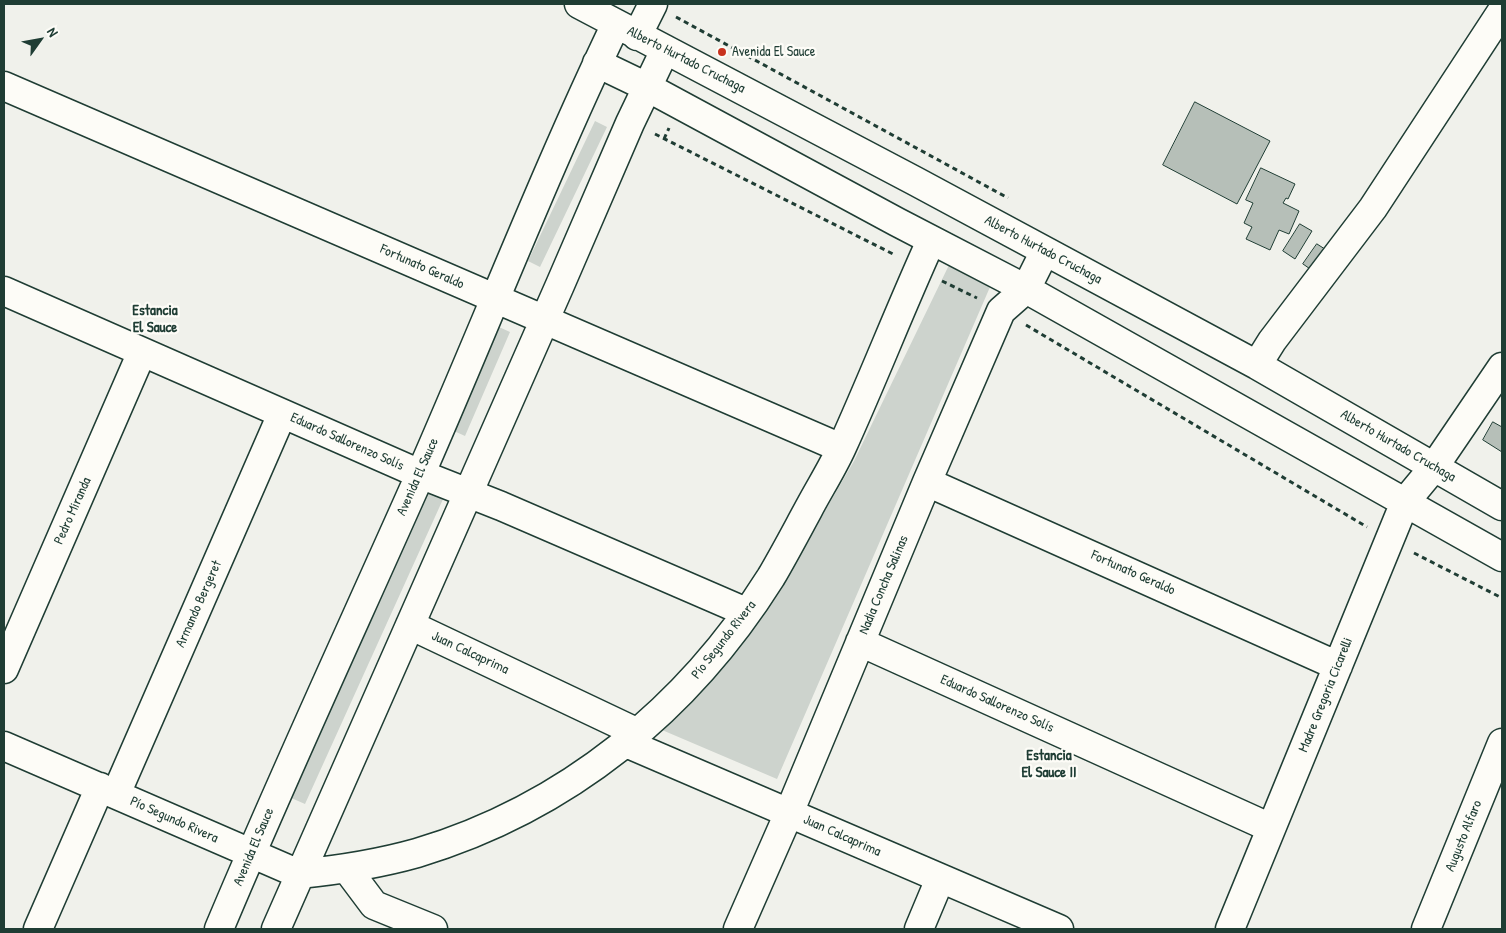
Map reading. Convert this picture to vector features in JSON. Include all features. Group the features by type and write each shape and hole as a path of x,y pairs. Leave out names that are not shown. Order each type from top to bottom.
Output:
{"street":[{"name":"Alberto Hurtado Cruchaga","path":"579,4 1257,365 1502,506"},
{"name":"Avenida El Sauce","path":"220,929 250,854 420,474 576,107 597,63 653,4"},
{"path":"1257,365 1272,341 1373,208 1502,11"},
{"path":"276,929 630,123 665,50"},
{"path":"597,63 1026,289 1502,557"},
{"name":"Fortunato Geraldo","path":"4,86 841,448"},
{"name":"Pío Segundo Rivera","path":"4,746 299,874 382,862 485,828 518,813 549,796 603,761 632,738 668,705 723,645 771,576 841,448 932,241"},
{"name":"Nadia Concha Salinas","path":"738,929 789,813 927,482 1001,311 1026,289 1045,251"},
{"name":"Eduardo Sallorenzo Solís","path":"4,291 420,474 469,492 746,612"},
{"name":"Pedro Miranda","path":"4,669 142,352"},
{"name":"Madre Gregoria Cicarelli","path":"1230,929 1405,502 1434,468 1502,367"},
{"name":"Armando Bergeret","path":"38,929 108,791 282,414"},
{"name":"Fortunato Geraldo","path":"927,482 1338,666"},
{"name":"Juan Calcaprima","path":"410,625 632,738 789,813 1058,929"},
{"name":"Eduardo Sallorenzo Solís","path":"860,642 1271,828"},
{"name":"Augusto Alfaro","path":"1426,929 1492,797 1502,743"},
{"path":"347,868 374,905 433,929"},
{"path":"919,929 940,879"}],"path":[{"path":"630,123 884,248 919,269 1001,311 1389,541 1502,598"}],"shaded area":[{"path":"595,121 607,127 540,267 528,261"},
{"path":"949,265 990,287 777,779 662,730 731,651 808,540 854,461"},
{"path":"499,327 510,332 465,436 454,431"},
{"path":"429,490 444,497 305,804 289,797"}],"building":[{"path":"1195,102 1270,141 1237,204 1163,165"},
{"path":"1261,168 1295,184 1288,199 1286,198 1283,203 1299,211 1289,234 1279,230 1270,250 1246,239 1252,227 1244,223 1253,203 1246,200"},
{"path":"1300,224 1312,231 1295,259 1283,251"},
{"path":"1317,244 1328,251 1313,271 1303,264"},
{"path":"1493,422 1502,427 1502,452 1483,440"}],"place":[{"name":"Avenida El Sauce","path":"722,52"}],"district":[{"name":"Estancia El Sauce","path":"155,320"},
{"name":"Estancia El Sauce II","path":"1049,764"}]}
